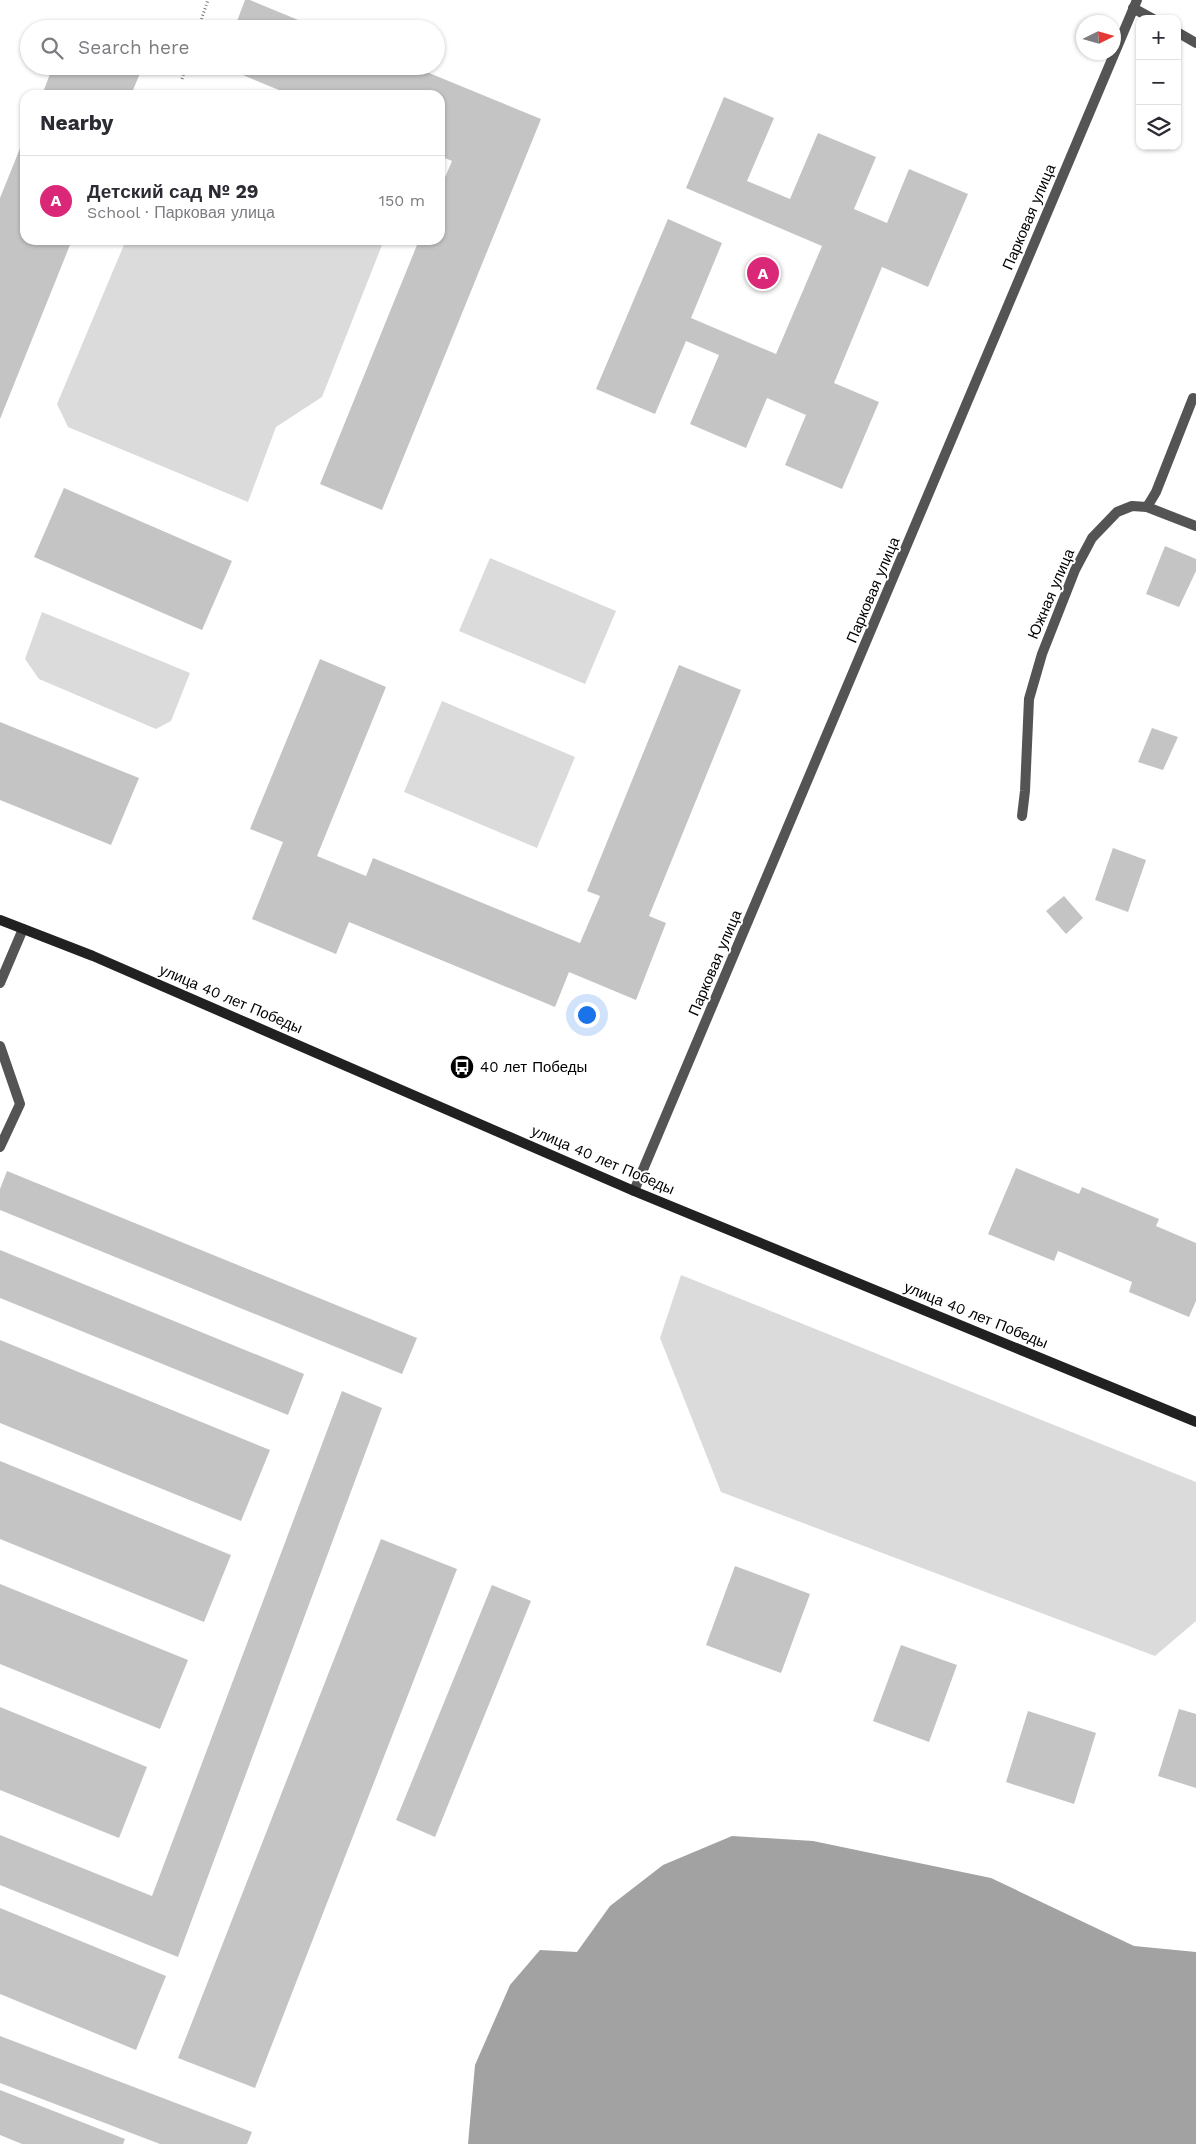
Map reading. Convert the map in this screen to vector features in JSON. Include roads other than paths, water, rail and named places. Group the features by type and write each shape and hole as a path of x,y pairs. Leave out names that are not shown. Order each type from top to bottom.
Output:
{"main road":[{"name":"улица 40 лет Победы","path":"0,920 93,956 634,1191 1196,1422"}],"street":[{"path":"1135,4 1148,15"},
{"name":"Парковая улица","path":"634,1191 1135,4"},
{"path":"1181,34 1196,43"},
{"path":"1193,398 1156,492 1147,507 1196,526"},
{"name":"Южная улица","path":"1022,816 1025,792 1029,700 1042,654 1075,570 1092,538 1117,512 1132,506 1147,507"},
{"path":"0,983 23,929"},
{"path":"0,1046 20,1104 0,1147"}],"place":[{"name":"Детский сад № 29","path":"763,273"},
{"name":"40 лет Победы","path":"462,1067"}]}
